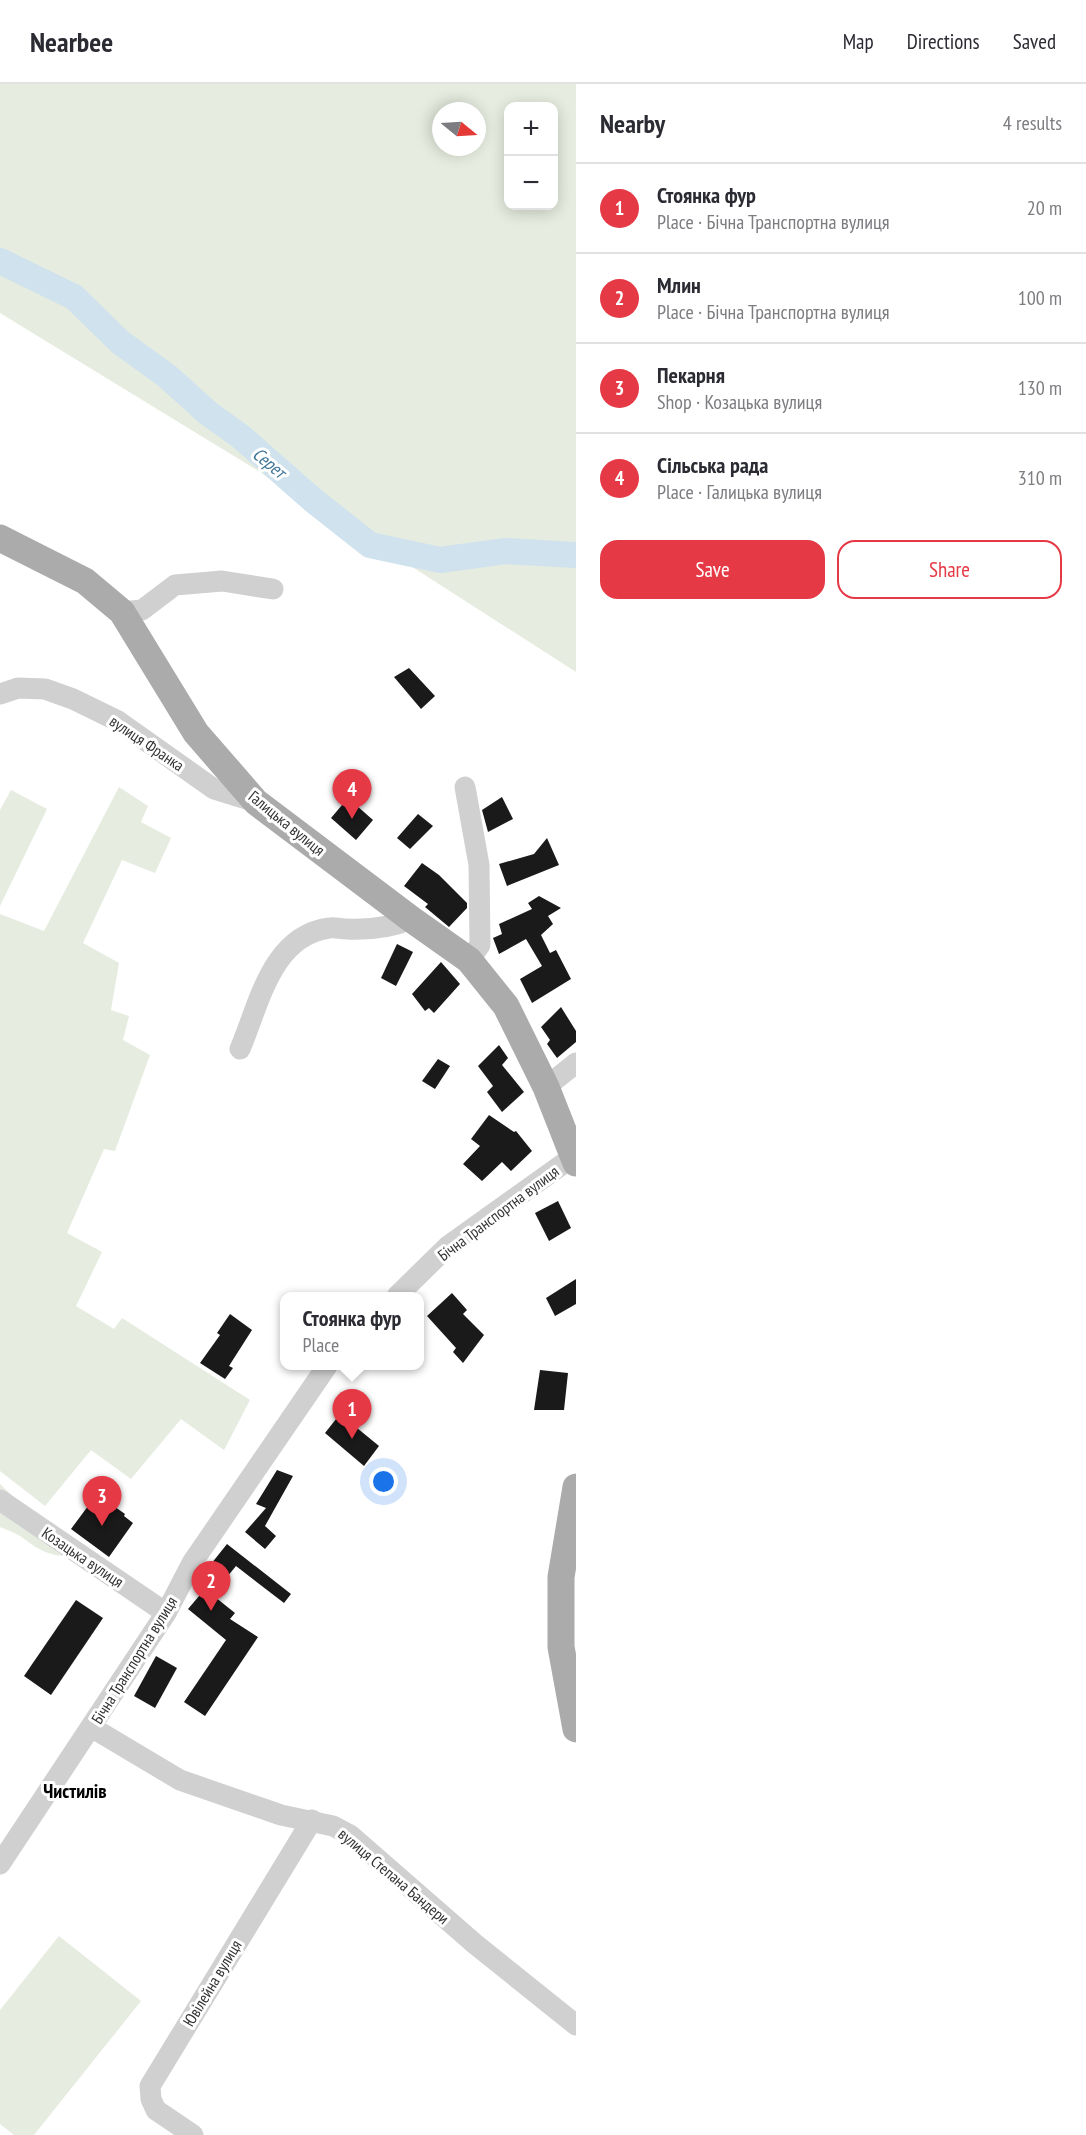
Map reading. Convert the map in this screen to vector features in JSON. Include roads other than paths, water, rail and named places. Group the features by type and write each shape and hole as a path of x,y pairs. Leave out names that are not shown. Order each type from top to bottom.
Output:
{"main road":[{"name":"Галицька вулиця","path":"0,538 86,581 122,612 196,733 256,802 469,960 506,1006 546,1087 575,1159"},
{"path":"576,1487 561,1577 561,1647 576,1729"}],"street":[{"path":"122,612 142,610 175,585 222,581 273,589"},
{"name":"вулиця Франка","path":"0,694 18,688 45,689 73,699 118,720 214,789 256,802"},
{"path":"465,788 479,865 480,945 469,960"},
{"path":"240,1049 272,969 297,942 313,932 331,928 392,927 411,919"},
{"path":"546,1087 576,1063"},
{"name":"Бічна Транспортна вулиця","path":"401,1292 448,1246 575,1159"},
{"name":"Бічна Транспортна вулиця","path":"0,1864 166,1613 192,1563 324,1370"},
{"name":"Козацька вулиця","path":"0,1500 166,1613"},
{"name":"вулиця Степана Бандери","path":"91,1727 180,1780 281,1815 333,1826 350,1835 475,1944 576,2025"},
{"name":"Ювілейна вулиця","path":"193,2135 156,2110 151,2099 150,2086 312,1820"}],"waterway":[{"name":"Серет","path":"0,261 74,297 120,342 167,376 208,413 240,436 313,500 370,545 440,560 506,551 576,555"}],"place":[{"name":"Сільська рада","path":"352,819"},
{"name":"Стоянка фур","path":"352,1439"},
{"name":"Пекарня","path":"102,1526"},
{"name":"Млин","path":"211,1611"}],"district":[{"name":"Чистилів","path":"75,1791"}]}
